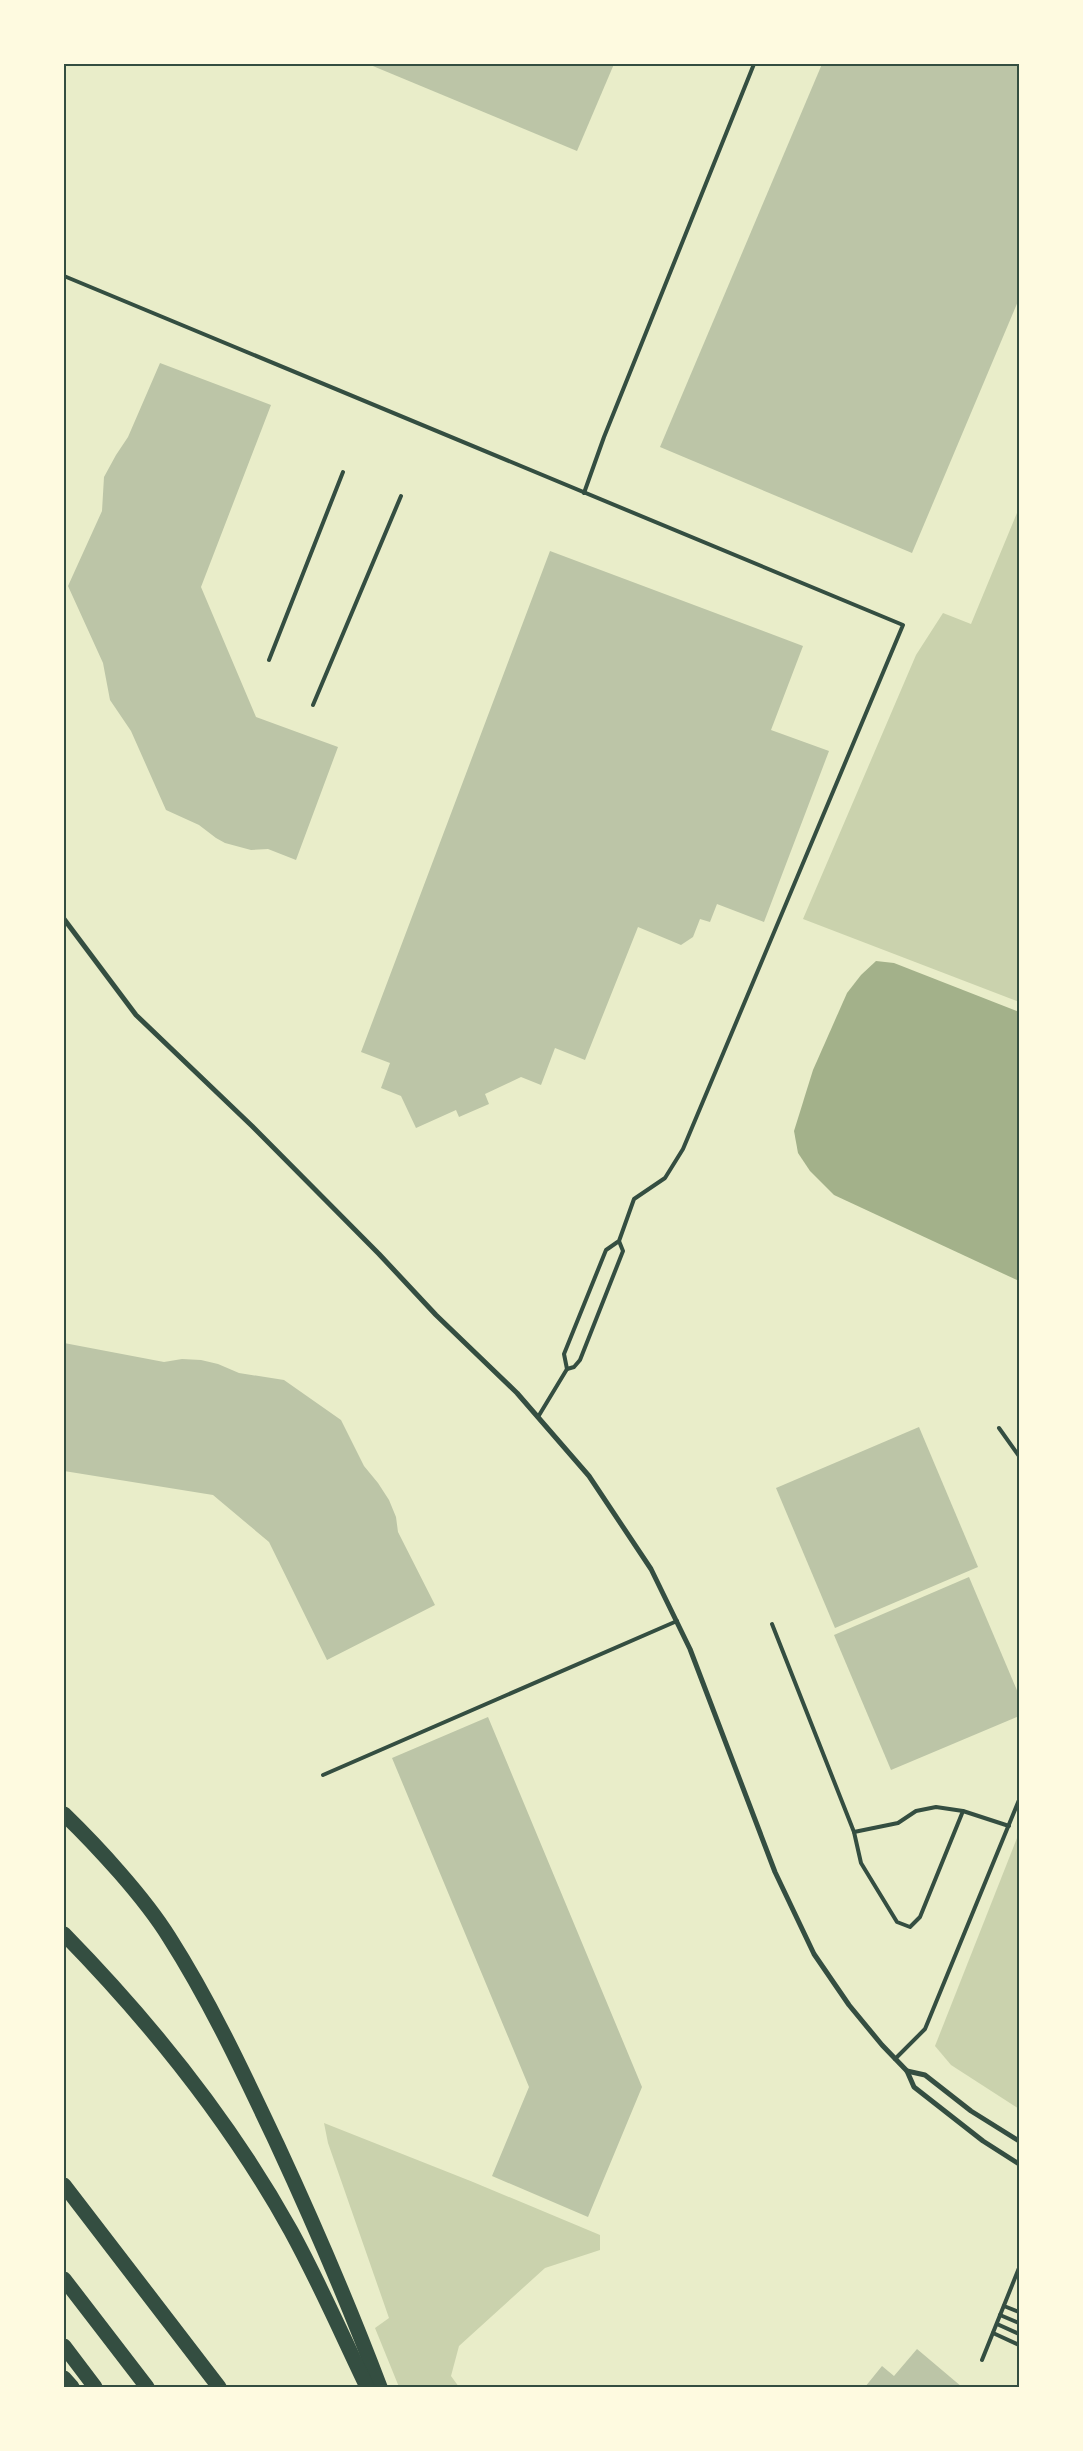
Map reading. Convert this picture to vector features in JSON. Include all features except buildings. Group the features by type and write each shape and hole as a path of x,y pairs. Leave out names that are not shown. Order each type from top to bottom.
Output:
{"highway":[{"path":"64,1814 129,1885 168,1935 205,1997 234,2052 338,2278 380,2387"},
{"path":"64,1934 132,2005 222,2120 291,2231 367,2387"},
{"path":"64,2185 219,2387"},
{"path":"64,2279 147,2387"},
{"path":"64,2346 95,2387"},
{"path":"64,2378 72,2387"}],"street":[{"path":"64,918 136,1015 252,1126 379,1254 436,1315 517,1393 599,1491 652,1569 690,1649 775,1872 797,1922 829,1978 907,2071 914,2087 983,2141 1019,2164"},
{"path":"907,2071 925,2075 972,2111 1019,2140"}],"lane":[{"path":"584,493 604,438 754,64"},
{"path":"64,276 903,625 682,1149 665,1178 634,1199 619,1241 606,1250 564,1354 567,1369 538,1417"},
{"path":"270,660 343,472"},
{"path":"313,704 401,496"},
{"path":"567,1369 574,1367 580,1360 623,1251 619,1241"},
{"path":"999,1428 1019,1456"},
{"path":"323,1775 677,1622"},
{"path":"772,1624 854,1832 861,1862 897,1922 910,1927 920,1917 963,1811"},
{"path":"895,2059 925,2029 1019,1800"},
{"path":"854,1832 898,1823 916,1812 936,1807 963,1811 1009,1826"},
{"path":"982,2360 1019,2268"},
{"path":"1004,2306 1019,2312"},
{"path":"1000,2314 1019,2323"},
{"path":"997,2324 1019,2334"},
{"path":"993,2333 1019,2344"}],"shaded area":[{"path":"1019,508 1019,1002 803,919 916,655 943,613 971,624"},
{"path":"876,961 894,963 1019,1012 1019,1281 834,1195 810,1171 798,1153 794,1131 813,1070 847,993 861,975"},
{"path":"1019,1833 1019,2109 951,2065 935,2046"},
{"path":"324,2123 600,2235 600,2250 545,2268 459,2346 451,2376 459,2387 399,2387 375,2328 389,2318 328,2143"}]}
